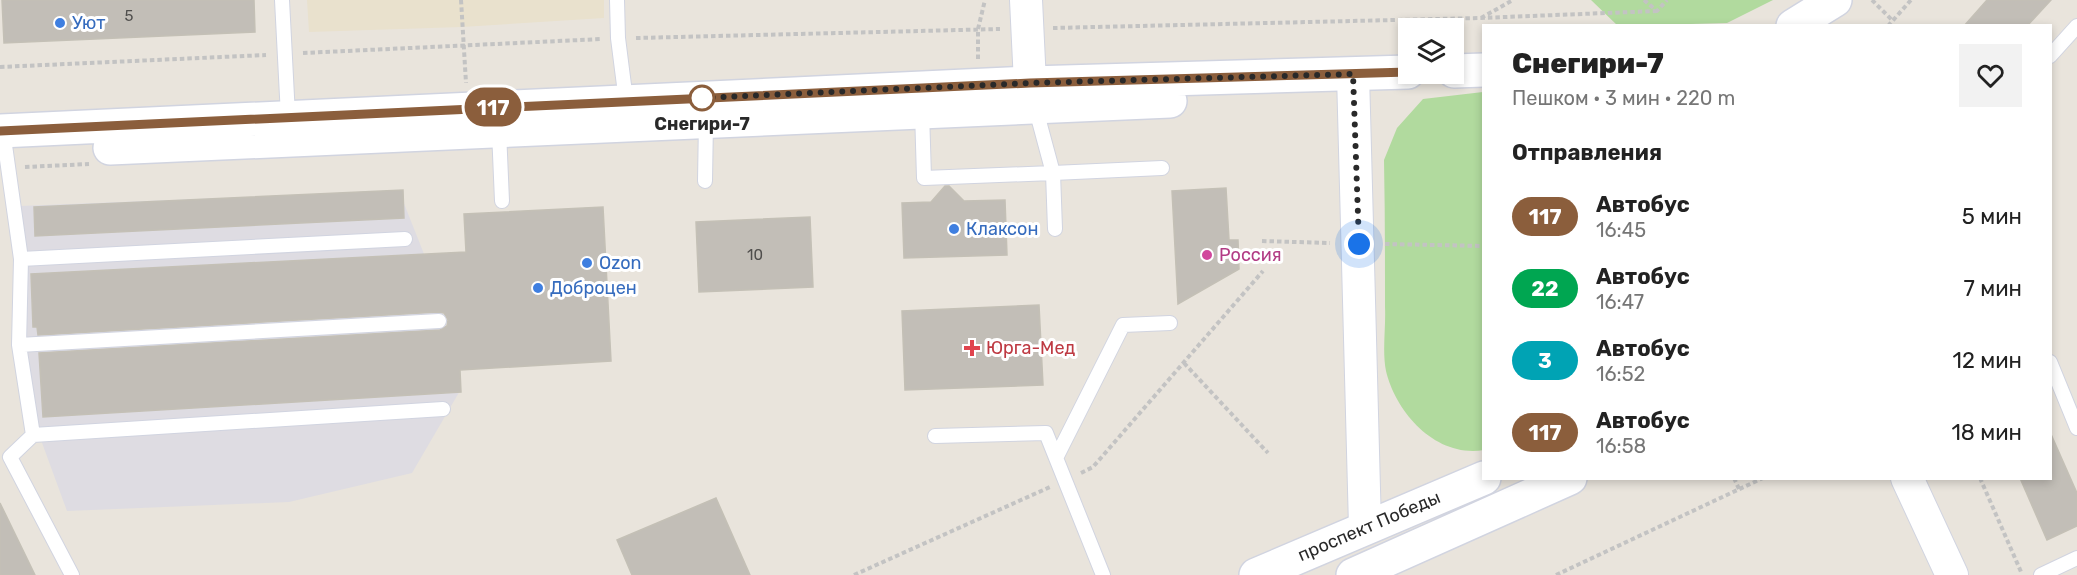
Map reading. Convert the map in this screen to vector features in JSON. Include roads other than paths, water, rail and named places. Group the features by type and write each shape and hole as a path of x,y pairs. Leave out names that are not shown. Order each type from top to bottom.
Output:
{"main road":[{"path":"1797,24 1835,0"},
{"path":"1464,71 1482,70"},
{"path":"2,142 499,131 706,110 1033,95 1354,84 1398,74"},
{"path":"921,100 978,86 1033,95"},
{"path":"2,142 288,116 627,101 706,110"},
{"name":"проспект Победы","path":"1256,575 1482,479"},
{"path":"1353,575 1566,480"},
{"path":"1365,527 1386,560"}],"street":[{"path":"1026,14 1033,95"},
{"path":"1354,84 1365,527"},
{"path":"1908,480 1952,575"}],"lane":[{"path":"282,0 288,116"},
{"path":"617,0 618,38 627,101"},
{"path":"2052,54 2077,26"},
{"path":"1033,95 1053,173 1055,229"},
{"path":"921,100 924,178 1162,168"},
{"path":"705,181 706,110"},
{"path":"499,131 502,201"},
{"path":"2,142 21,259 19,345 33,435"},
{"path":"21,259 405,239"},
{"path":"19,345 439,321"},
{"path":"1056,458 1124,325 1170,323"},
{"path":"2052,367 2076,425"},
{"path":"72,575 10,457 33,435 443,409"},
{"path":"935,436 1046,433 1103,575"},
{"path":"2041,575 2077,558"}],"place":[{"name":"Уют","path":"60,23"},
{"name":"Снегири-7","path":"702,98"},
{"name":"Клаксон","path":"954,229"},
{"name":"Россия","path":"1207,255"},
{"name":"Ozon","path":"587,263"},
{"name":"Доброцен","path":"538,288"},
{"name":"Юрга-Мед","path":"972,348"}]}
